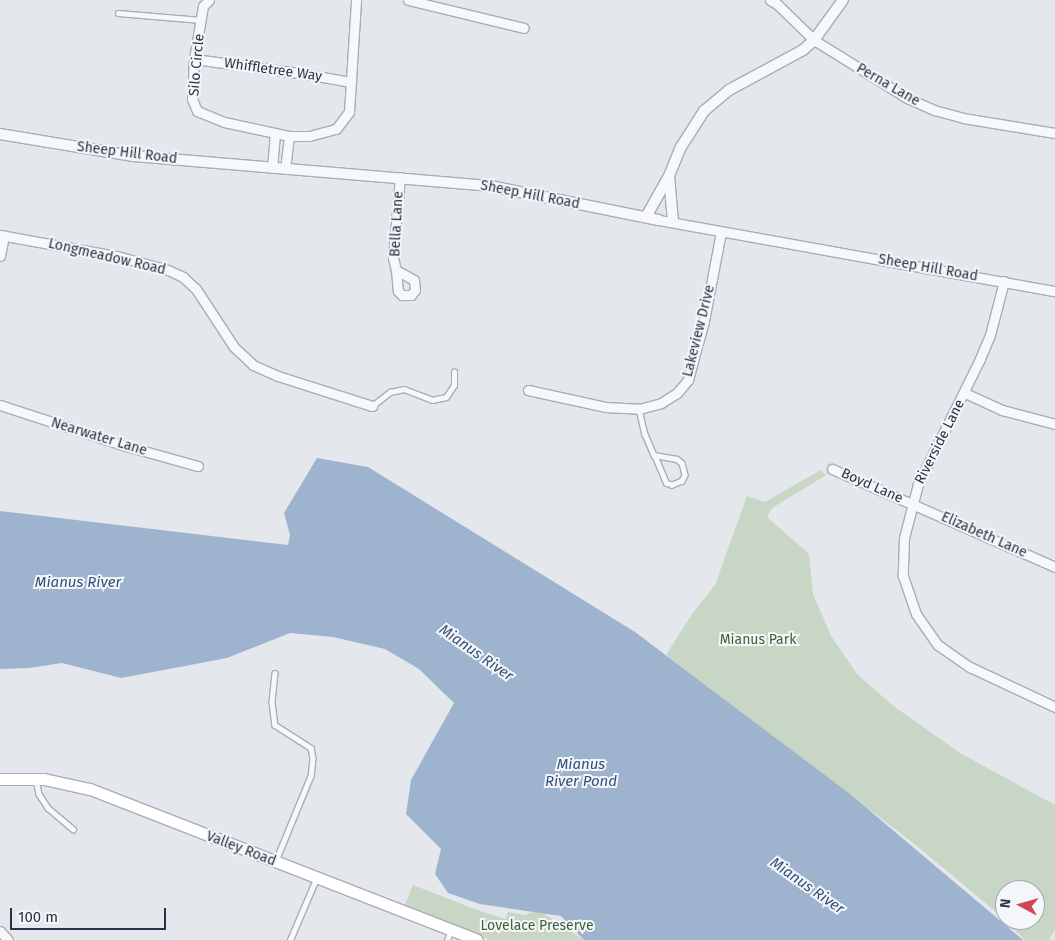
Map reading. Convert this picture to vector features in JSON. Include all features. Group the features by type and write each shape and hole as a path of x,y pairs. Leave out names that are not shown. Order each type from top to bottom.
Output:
{"main road":[{"name":"Valley Road","path":"0,779 36,778 67,782 90,789 317,878 449,935 477,940"}],"street":[{"name":"Silo Circle","path":"209,0 203,6 194,59 192,99 197,112 224,122 289,136 309,136 336,129 348,112 356,0"},
{"path":"408,0 524,28"},
{"name":"Perna Lane","path":"770,0 778,4 814,40 907,98 934,110 963,118 1055,133"},
{"path":"646,217 669,176 681,146 697,119 718,97 787,60 814,40 843,0"},
{"name":"Whiffletree Way","path":"194,59 297,72 351,82"},
{"path":"272,168 275,133"},
{"name":"Sheep Hill Road","path":"0,134 133,156 490,186 721,232 1055,290"},
{"path":"285,169 289,136"},
{"path":"669,176 673,222"},
{"name":"Bella Lane","path":"396,270 394,243 400,178"},
{"name":"Lakeview Drive","path":"528,390 605,407 639,409 661,403 677,393 688,380 704,321 721,232"},
{"path":"0,256 2,235"},
{"name":"Longmeadow Road","path":"2,235 117,256 168,270 183,277 196,289 234,347 253,365 278,376 372,406"},
{"name":"Riverside Lane","path":"1004,281 990,335 965,393 926,465 912,504 904,538 903,576 910,603 924,629 938,646 960,662 1055,707"},
{"path":"965,393 1002,410 1055,424"},
{"name":"Nearwater Lane","path":"0,405 119,444 198,466"},
{"name":"Boyd Lane","path":"832,469 912,504"},
{"name":"Elizabeth Lane","path":"912,504 1055,567"},
{"path":"0,930 8,940"}],"lane":[{"path":"118,13 201,20"},
{"path":"372,406 390,392 404,389 432,400 446,397 454,385 454,372"},
{"path":"639,409 645,434 654,455 666,483 672,485 682,481 685,475 682,463 677,459 654,455"},
{"path":"274,673 272,702 275,724 311,748 313,758 310,776 276,862"},
{"path":"36,778 39,794 48,808 74,829"},
{"path":"290,940 317,878"}],"green space":[{"name":"Mianus Park","path":"821,470 826,475 772,508 767,517 809,554 813,594 831,636 857,674 892,705 960,753 1055,805 1055,930 1049,940 1025,940 1015,930 1045,930 1045,880 995,880 995,911 912,842 666,655 692,614 715,585 747,496 765,502"},
{"name":"Lovelace Preserve","path":"413,885 505,919 508,912 525,915 538,910 584,940 490,940 405,905"}],"water":[{"name":"Mianus River Pond","path":"317,458 368,467 635,632 850,794 995,916 995,930 1011,930 1023,940 584,940 561,916 480,904 448,893 435,874 441,849 406,814 411,780 454,703 419,669 385,649 333,637 290,633 227,658 121,678 62,663 29,668 0,669 0,511 288,545 290,535 284,513"}],"water label":[{"name":"Mianus River","path":"78,583"},
{"name":"Mianus River","path":"476,653"},
{"name":"Mianus River","path":"807,886"}]}
